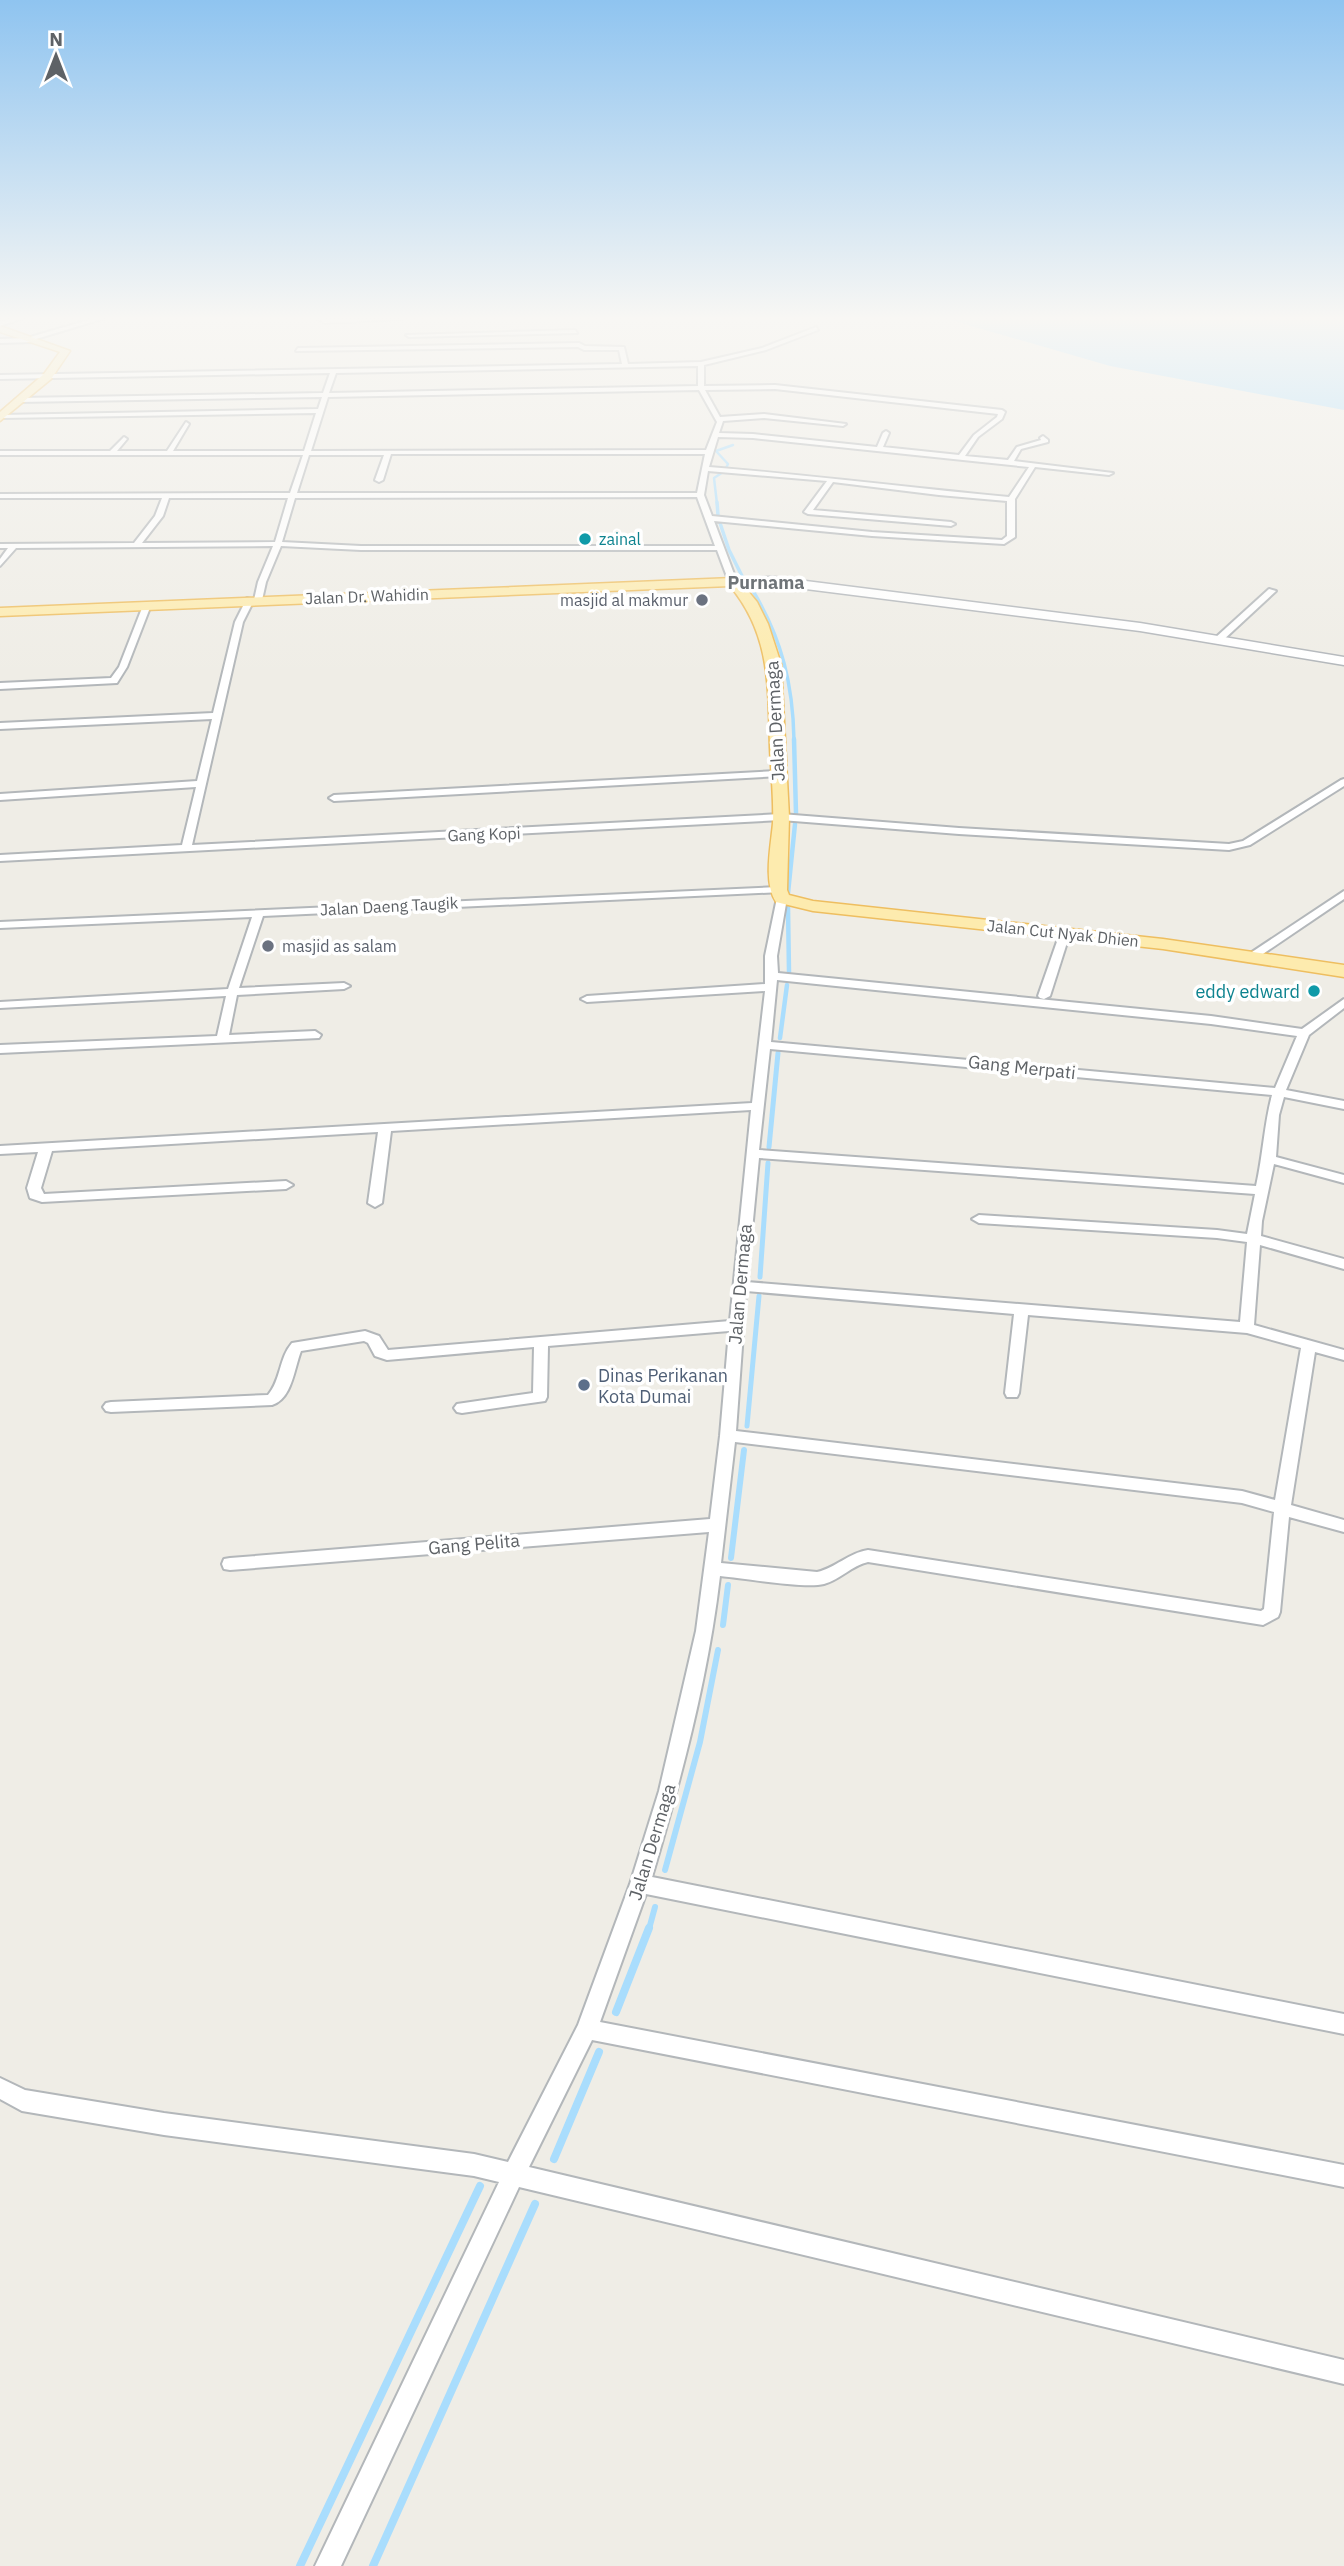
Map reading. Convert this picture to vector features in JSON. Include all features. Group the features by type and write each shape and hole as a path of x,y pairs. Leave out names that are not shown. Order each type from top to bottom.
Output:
{"main road":[{"name":"Jalan Dr. Wahidin","path":"0,612 733,582"},
{"name":"Jalan Dermaga","path":"733,582 750,602 761,624 774,664 781,817 780,894"},
{"name":"Jalan Cut Nyak Dhien","path":"780,894 813,906 1253,956 1344,971"}],"street":[{"path":"168,454 178,438"},
{"path":"186,849 239,622 254,600 279,544 311,438"},
{"path":"715,438 700,495 733,582 774,581 1140,627 1344,661"},
{"path":"770,438 1109,473"},
{"path":"879,449 884,438"},
{"path":"961,457 975,438"},
{"path":"1010,462 1019,449 1039,445 1046,441 1043,438"},
{"path":"111,454 124,439"},
{"path":"0,453 709,452"},
{"path":"379,480 388,453"},
{"path":"707,518 872,534 1001,542 1011,537 1011,499 1034,464"},
{"path":"707,468 1011,499"},
{"path":"831,480 808,512 951,524"},
{"path":"136,545 159,516 166,495"},
{"path":"0,496 700,495"},
{"path":"0,546 279,544 361,548 718,548"},
{"path":"0,564 14,546"},
{"path":"1218,640 1272,592"},
{"path":"0,686 114,681 124,667 147,605"},
{"path":"0,726 217,716"},
{"path":"334,797 778,774"},
{"name":"Gang Kopi","path":"0,858 781,817 973,832 1229,846 1245,843 1344,782"},
{"path":"0,797 201,784"},
{"name":"Jalan Daeng Taugik","path":"0,925 259,912 780,894"},
{"name":"Jalan Dermaga","path":"328,2566 514,2174 587,2029 640,1884 668,1791 705,1631 728,1436 736,1325 771,982 771,956 780,894"},
{"path":"1253,956 1344,894"},
{"path":"222,1039 232,993 259,912"},
{"path":"1044,996 1065,933"},
{"path":"587,999 771,982 1158,1014 1304,1033"},
{"path":"0,1004 344,986"},
{"path":"1247,1328 1261,1190 1279,1092 1304,1033 1344,1002"},
{"path":"0,1049 316,1035"},
{"name":"Gang Merpati","path":"764,1045 948,1059 1279,1092 1344,1105"},
{"path":"0,1150 759,1106"},
{"path":"375,1203 385,1127"},
{"path":"46,1148 34,1188 35,1195 42,1198 286,1185"},
{"path":"753,1154 1261,1190"},
{"path":"1269,1158 1344,1179"},
{"path":"978,1219 1193,1232 1255,1240 1344,1264"},
{"path":"740,1286 1247,1328 1344,1355"},
{"path":"1012,1393 1022,1308"},
{"path":"111,1407 272,1400 281,1390 294,1350 302,1345 365,1336 374,1340 380,1352 387,1355 736,1325"},
{"path":"462,1408 540,1397 541,1343"},
{"path":"712,1569 817,1579 833,1576 854,1558 868,1556 1257,1619 1272,1612 1282,1508 1309,1345"},
{"path":"728,1436 1202,1491 1242,1497 1344,1525"},
{"name":"Gang Pelita","path":"230,1564 717,1525"},
{"path":"640,1884 1344,2024"},
{"path":"587,2029 1344,2176"},
{"path":"0,2088 22,2100 164,2124 474,2165 1344,2372"}],"waterway":[{"path":"726,468 728,464 716,451 733,445"},
{"path":"717,504 714,478 723,472"},
{"path":"717,502 718,515"},
{"path":"719,520 729,550 745,582"},
{"path":"753,591 772,627 784,663 791,700 794,740"},
{"path":"794,739 796,813"},
{"path":"788,893 795,824"},
{"path":"788,907 789,972"},
{"path":"780,1038 787,985"},
{"path":"769,1147 778,1053"},
{"path":"760,1277 768,1163"},
{"path":"747,1426 759,1296"},
{"path":"731,1558 744,1450"},
{"path":"723,1625 728,1585"},
{"path":"665,1870 700,1742 718,1650"},
{"path":"649,1929 655,1907"},
{"path":"616,2012 649,1928"},
{"path":"554,2159 599,2052"},
{"path":"300,2566 480,2186"},
{"path":"373,2566 535,2204"}],"place":[{"name":"zainal","path":"585,539"},
{"name":"masjid al makmur","path":"702,600"},
{"name":"masjid as salam","path":"268,946"},
{"name":"eddy edward","path":"1314,991"},
{"name":"Dinas Perikanan Kota Dumai","path":"584,1385"}],"district":[{"name":"Purnama","path":"766,582"}]}
